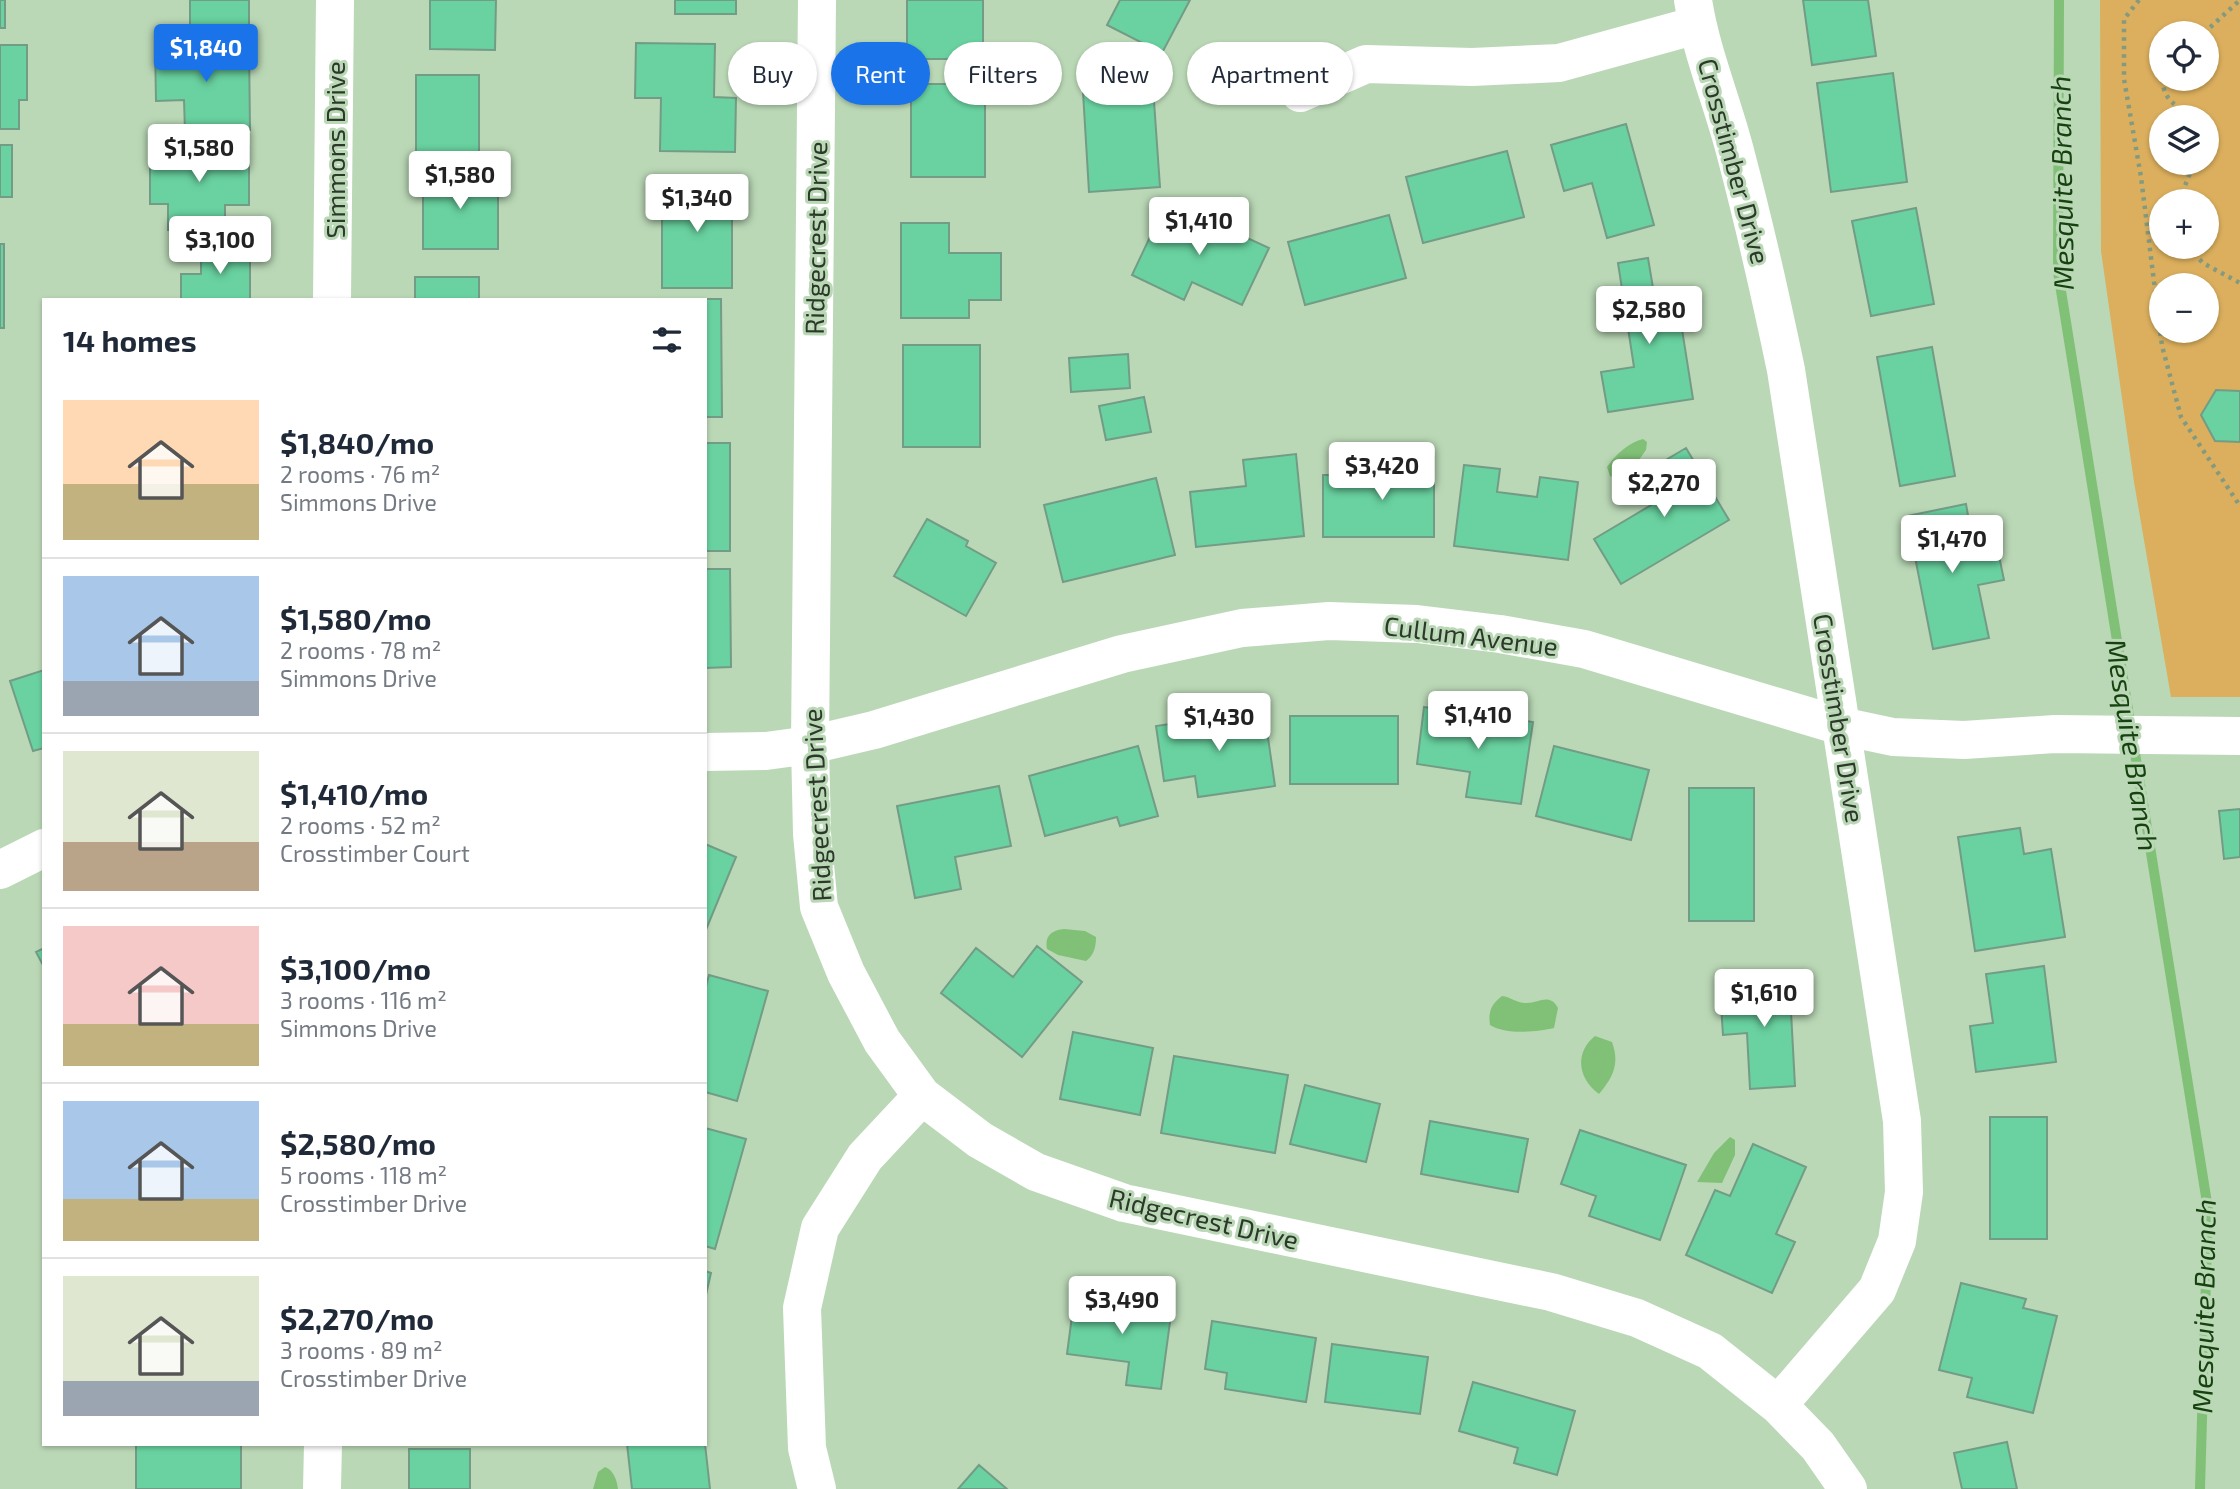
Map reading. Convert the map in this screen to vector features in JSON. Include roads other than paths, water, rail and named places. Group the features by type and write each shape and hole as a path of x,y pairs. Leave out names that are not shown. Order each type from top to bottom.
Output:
{"street":[{"name":"Simmons Drive","path":"332,298 335,0"},
{"name":"Ridgecrest Drive","path":"817,0 810,745 812,834 819,907 846,973 883,1041 922,1096 980,1140 1036,1171 1124,1203 1551,1292 1637,1318 1710,1351 1779,1405 1818,1446 1848,1489"},
{"path":"1353,70 1366,64 1472,67 1559,63 1695,13"},
{"name":"Crosstimber Drive","path":"1695,13 1736,153 1786,370 1902,1121 1904,1192 1897,1241 1877,1290 1779,1405"},
{"name":"Cullum Avenue","path":"707,752 766,751 810,745 874,730 1122,654 1242,628 1329,621 1417,624 1500,634 1584,649 1841,726 1893,737 1964,740 2054,734 2240,736"},
{"path":"0,870 42,849"},
{"path":"817,1489 807,1448 802,1308 820,1227 865,1157 922,1096"},
{"path":"322,1489 323,1446"}],"waterway":[{"name":"Mesquite Branch","path":"2059,0 2058,272 2208,1209 2200,1489"}]}
